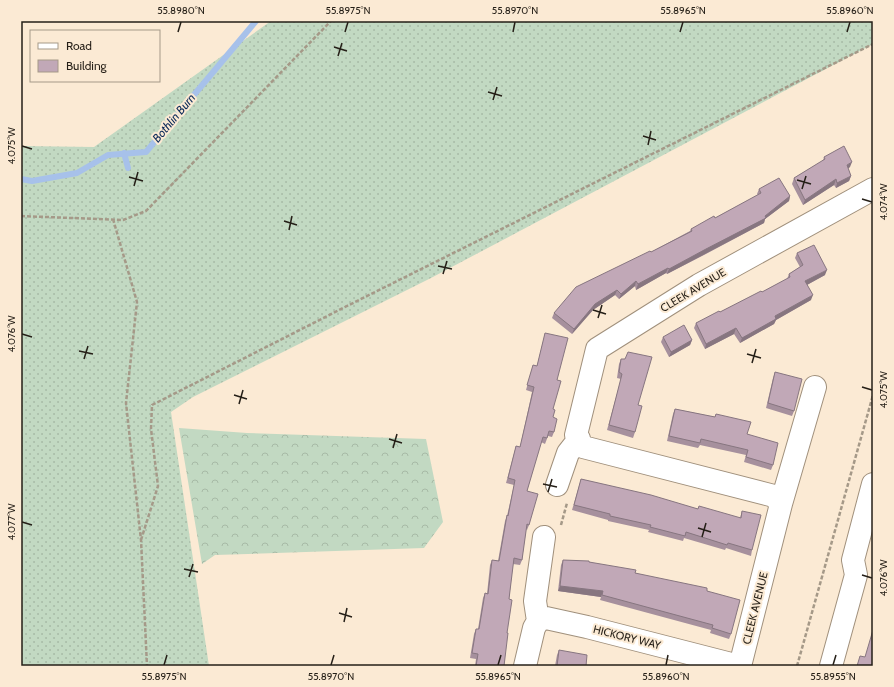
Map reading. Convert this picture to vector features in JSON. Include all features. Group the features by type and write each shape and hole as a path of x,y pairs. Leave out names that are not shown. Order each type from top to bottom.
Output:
{"street":[{"name":"CLEEK AVENUE","path":"579,439 576,435 597,349 699,285 873,189"},
{"name":"CLEEK AVENUE","path":"740,666 781,504 815,387"},
{"path":"557,485 568,453 579,439 583,447 774,496 781,504"},
{"path":"831,666 856,575 853,560 873,484"},
{"path":"525,666 534,628 538,621 535,601 544,537"},
{"name":"HICKORY WAY","path":"538,621 546,618 587,627 740,666"}],"path":[{"path":"21,216 123,220 146,211 331,21"},
{"path":"141,540 158,486 151,429 152,405 349,305 873,44"},
{"path":"112,220 137,302 126,403 141,540 147,666"},
{"path":"797,666 873,395"}],"green space":[{"path":"271,21 873,21 873,44 431,278 193,397 171,412 209,666 21,666 21,146 94,147"},
{"path":"179,428 247,433 426,439 443,522 424,548 215,555 202,564"}],"building":[{"path":"844,146 852,162 847,165 851,176 837,183 836,179 805,200 794,178 825,159 824,157"},
{"path":"779,178 790,196 765,216 766,218 669,269 668,268 638,284 636,281 621,294 617,290 595,304 574,329 554,313 576,287 692,231 691,229 714,216 715,218 761,193 759,189"},
{"path":"814,245 827,270 805,281 813,295 775,316 776,319 742,338 736,328 706,344 696,323 790,277 789,274 803,265 797,253"},
{"path":"684,325 692,340 671,352 663,337"},
{"path":"545,333 568,338 557,380 561,381 553,409 555,410 553,417 557,419 554,432 549,431 547,438 543,437 527,491 538,494 529,525 527,524 522,560 514,558 509,599 512,600 504,666 476,666 478,654 472,653 476,629 479,629 485,593 488,594 492,560 499,561 515,480 508,478 516,446 520,447 534,387 527,385 533,365 537,366"},
{"path":"628,352 652,357 638,405 642,406 635,432 609,425 622,374 619,372 621,359 625,359"},
{"path":"775,372 802,379 794,411 768,403"},
{"path":"675,409 715,417 716,414 751,422 747,434 778,443 773,465 746,457 748,450 701,439 700,443 669,436"},
{"path":"581,479 651,495 698,509 699,506 741,518 742,511 761,515 752,550 728,543 727,545 686,532 685,536 650,527 651,525 610,516 610,514 574,505"},
{"path":"563,560 589,561 636,570 635,573 707,588 707,591 740,600 731,634 712,628 713,625 602,595 603,591 560,586"},
{"path":"873,630 873,666 857,666 860,656 865,657"},
{"path":"559,650 587,655 586,666 557,666"}],"waterway":[{"name":"Bothlin Burn","path":"21,179 32,181 77,173 108,155 146,152 256,21"},
{"path":"124,153 128,168"}]}
